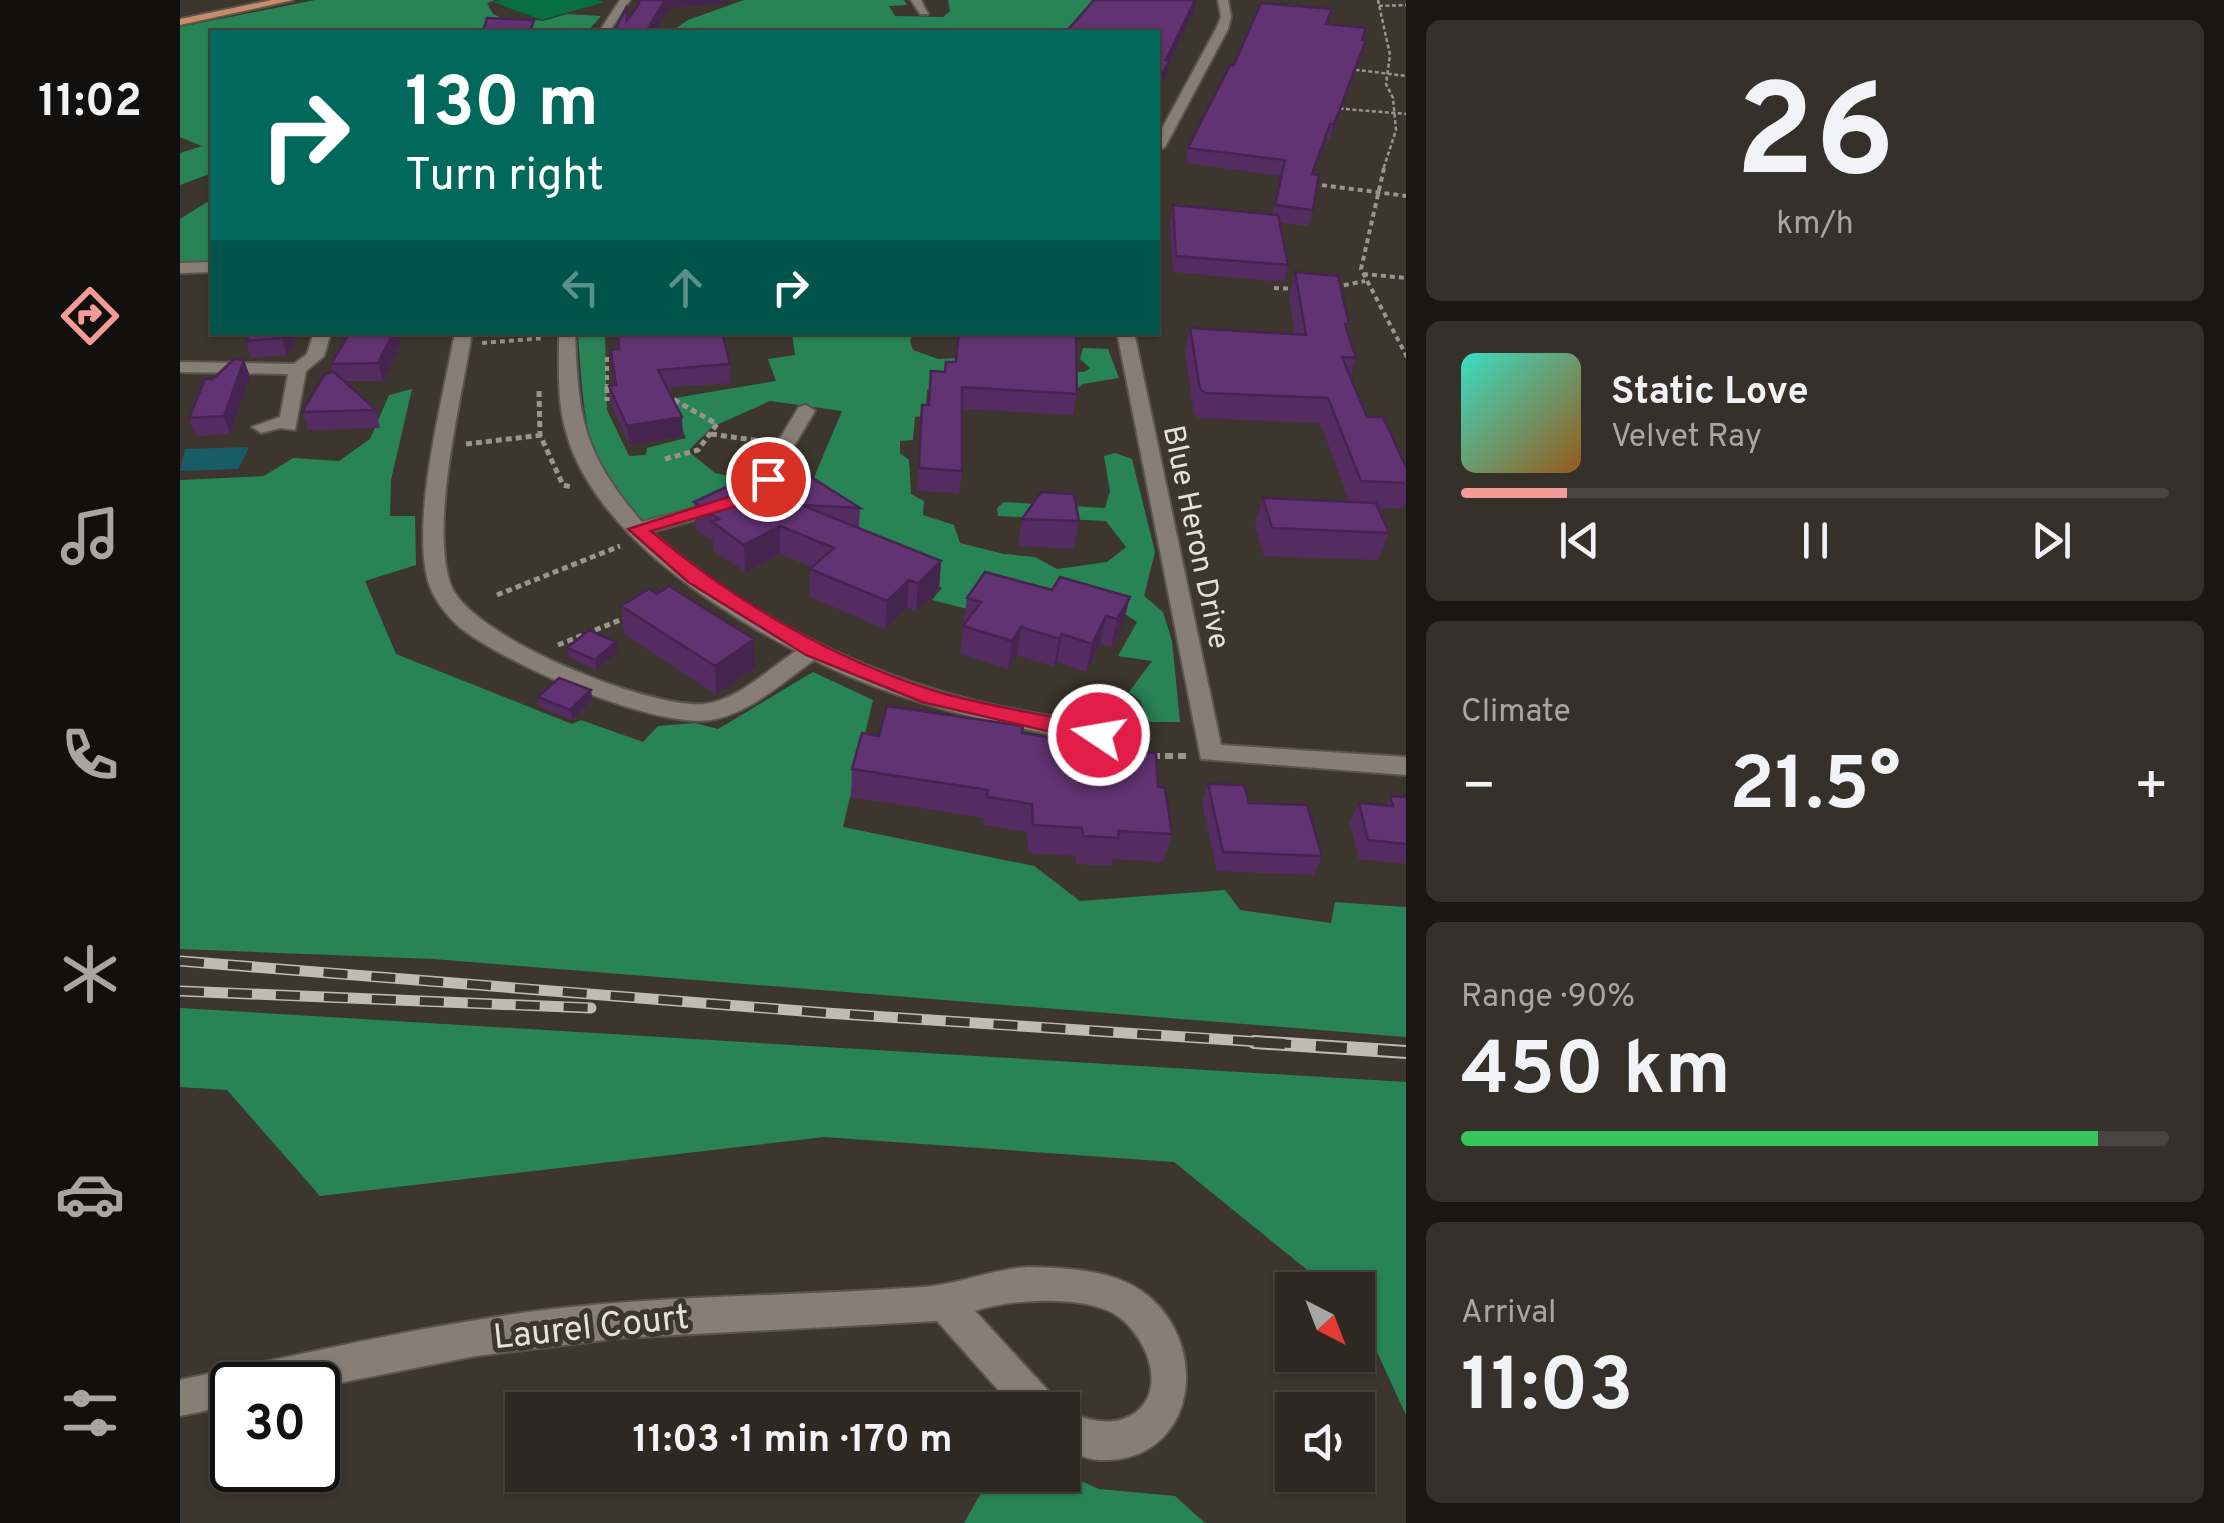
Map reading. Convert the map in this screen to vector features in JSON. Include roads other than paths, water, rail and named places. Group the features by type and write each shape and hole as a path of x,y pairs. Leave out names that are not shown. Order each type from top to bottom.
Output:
{"main road":[{"path":"180,13 288,0"},
{"path":"180,22 248,2"}],"street":[{"path":"605,30 625,0"},
{"path":"916,0 924,12"},
{"path":"1160,143 1222,29 1226,16 1222,0"},
{"path":"180,268 210,267"},
{"path":"261,426 289,423 302,377 316,356 322,335"},
{"path":"561,335 578,442 599,484 634,536 694,578 814,650 930,697 1133,747"},
{"name":"Blue Heron Drive","path":"1126,335 1210,753 1406,766"},
{"path":"463,338 434,556 448,601 465,620 529,657 650,707 686,714 727,706 814,650"},
{"path":"180,367 302,377"},
{"path":"634,536 719,507 759,488 806,411"},
{"name":"Laurel Court","path":"340,1365 553,1327 706,1314 944,1303 1001,1286 1061,1287 1097,1291 1124,1300 1151,1321 1168,1350 1171,1381 1164,1407 1147,1429 1117,1443 1080,1439"},
{"path":"944,1303 1025,1392"},
{"path":"180,1398 210,1392"}],"water":[{"path":"249,447 238,469 180,471 185,449"}],"railway":[{"path":"180,961 826,1013 1291,1044"},
{"path":"180,991 591,1008"},
{"path":"1254,1042 1406,1052"}]}
